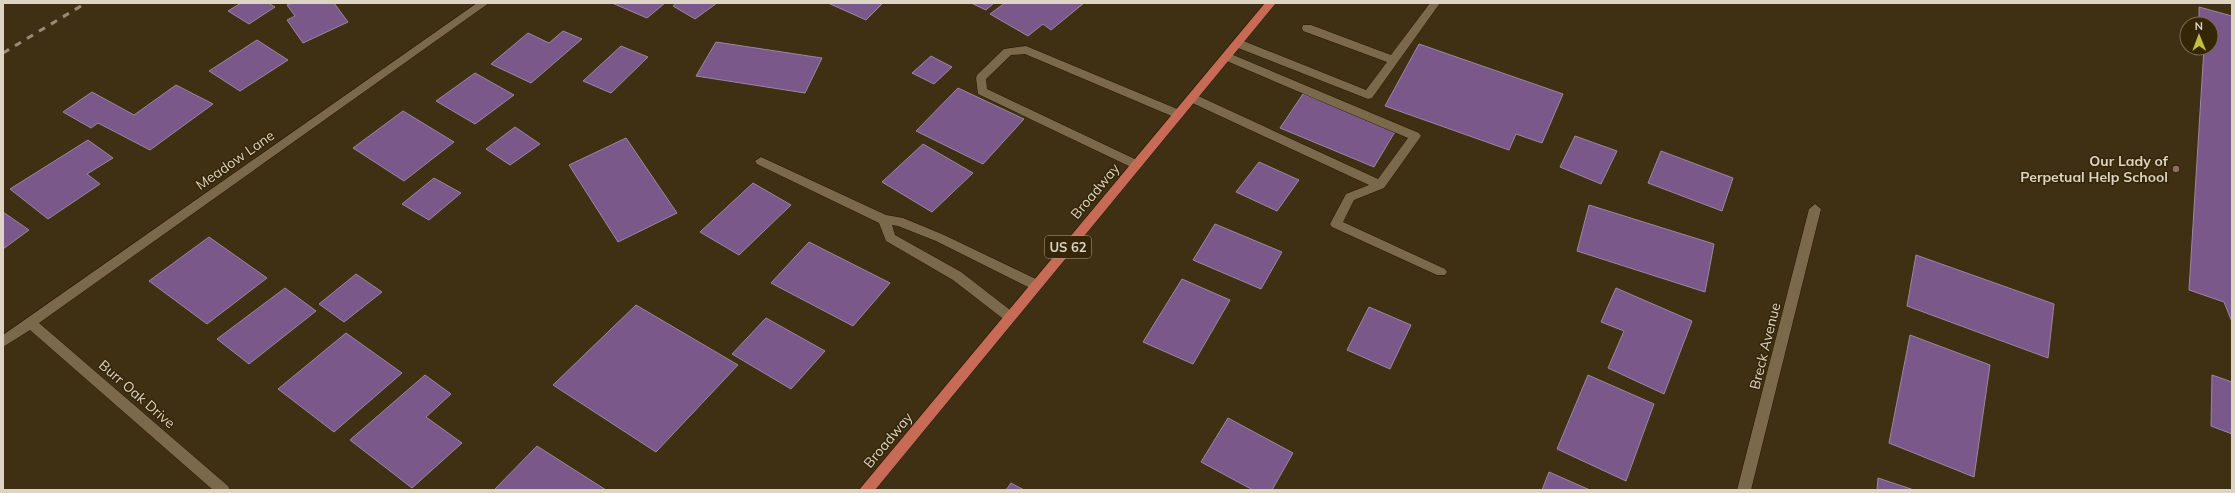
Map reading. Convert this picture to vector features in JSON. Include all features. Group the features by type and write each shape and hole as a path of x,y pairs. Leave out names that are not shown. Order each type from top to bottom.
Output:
{"main road":[{"name":"Broadway","path":"866,490 1271,3"}],"street":[{"name":"Meadow Lane","path":"3,342 484,3"},
{"path":"1237,43 1368,94 1435,3"},
{"path":"1307,28 1394,60"},
{"path":"1137,165 982,91 981,78 1008,52 1026,50 1178,114"},
{"path":"1226,56 1415,136 1380,185 1350,197 1336,224 1441,272"},
{"path":"1192,98 1380,185"},
{"path":"761,161 884,220 899,221 940,238 1036,285"},
{"name":"Breck Avenue","path":"1744,490 1815,209"},
{"path":"884,220 890,238 957,276 1010,317"},
{"name":"Burr Oak Drive","path":"30,323 223,490"}],"building":[{"path":"241,3 268,3 275,7 249,24 228,11"},
{"path":"292,3 334,3 348,22 303,43 287,20 295,16 287,5"},
{"path":"612,3 665,3 647,18"},
{"path":"677,3 717,3 695,19 673,6"},
{"path":"828,3 883,3 866,20"},
{"path":"971,3 994,3 986,10"},
{"path":"1005,3 1084,3 1051,30 1043,24 1028,36 990,14"},
{"path":"2199,7 2232,16 2232,322 2224,302 2189,290 2204,56 2219,56 2219,16 2199,16"},
{"path":"563,31 582,39 531,83 491,64 528,33 549,43"},
{"path":"257,40 288,60 240,91 209,71"},
{"path":"716,42 822,58 805,93 696,76"},
{"path":"1419,44 1563,94 1542,143 1516,134 1509,150 1385,106"},
{"path":"621,46 648,57 611,93 583,81"},
{"path":"931,56 952,67 934,84 912,73"},
{"path":"475,73 514,95 475,124 436,101"},
{"path":"176,85 213,104 150,150 98,123 91,128 63,112 92,92 134,115"},
{"path":"958,88 1024,119 983,164 916,131"},
{"path":"1303,94 1396,130 1374,167 1280,128"},
{"path":"403,111 454,142 404,181 353,148"},
{"path":"515,127 540,144 510,165 486,149"},
{"path":"1575,136 1617,151 1601,184 1560,167"},
{"path":"626,138 677,213 618,242 569,165"},
{"path":"88,140 113,158 87,174 100,184 48,219 10,189"},
{"path":"923,144 973,173 932,212 882,182"},
{"path":"1661,151 1733,178 1722,211 1648,183"},
{"path":"1259,162 1299,180 1277,211 1236,192"},
{"path":"434,178 461,193 429,220 402,204"},
{"path":"753,183 791,205 739,255 700,232"},
{"path":"1589,205 1714,244 1705,292 1577,251"},
{"path":"3,212 29,230 3,249"},
{"path":"1215,224 1282,252 1261,289 1193,260"},
{"path":"209,237 267,278 207,324 149,281"},
{"path":"809,242 890,283 853,326 771,283"},
{"path":"1916,255 2054,304 2048,358 1907,306"},
{"path":"356,274 382,292 344,322 319,304"},
{"path":"1182,279 1230,300 1193,364 1143,342"},
{"path":"285,288 316,311 249,364 217,339"},
{"path":"1616,288 1692,321 1664,394 1608,368 1624,331 1601,322"},
{"path":"636,305 738,365 656,452 553,385"},
{"path":"1369,307 1411,325 1390,369 1347,350"},
{"path":"766,318 825,351 791,389 732,354"},
{"path":"346,333 402,373 334,432 278,389"},
{"path":"1910,335 1990,365 1974,477 1889,443"},
{"path":"425,375 451,394 426,417 462,443 412,488 350,440"},
{"path":"1588,375 1654,404 1626,481 1557,449"},
{"path":"2212,375 2232,382 2232,434 2211,426"},
{"path":"1228,418 1293,453 1272,490 1253,490 1201,462"},
{"path":"537,446 606,490 494,490"},
{"path":"1549,472 1590,490 1542,490"},
{"path":"1878,478 1914,490 1877,490"},
{"path":"1011,483 1024,490 1006,490"}],"railway":[{"path":"3,53 86,3"}],"place":[{"name":"Our Lady of Perpetual Help School","path":"2176,169"}]}
